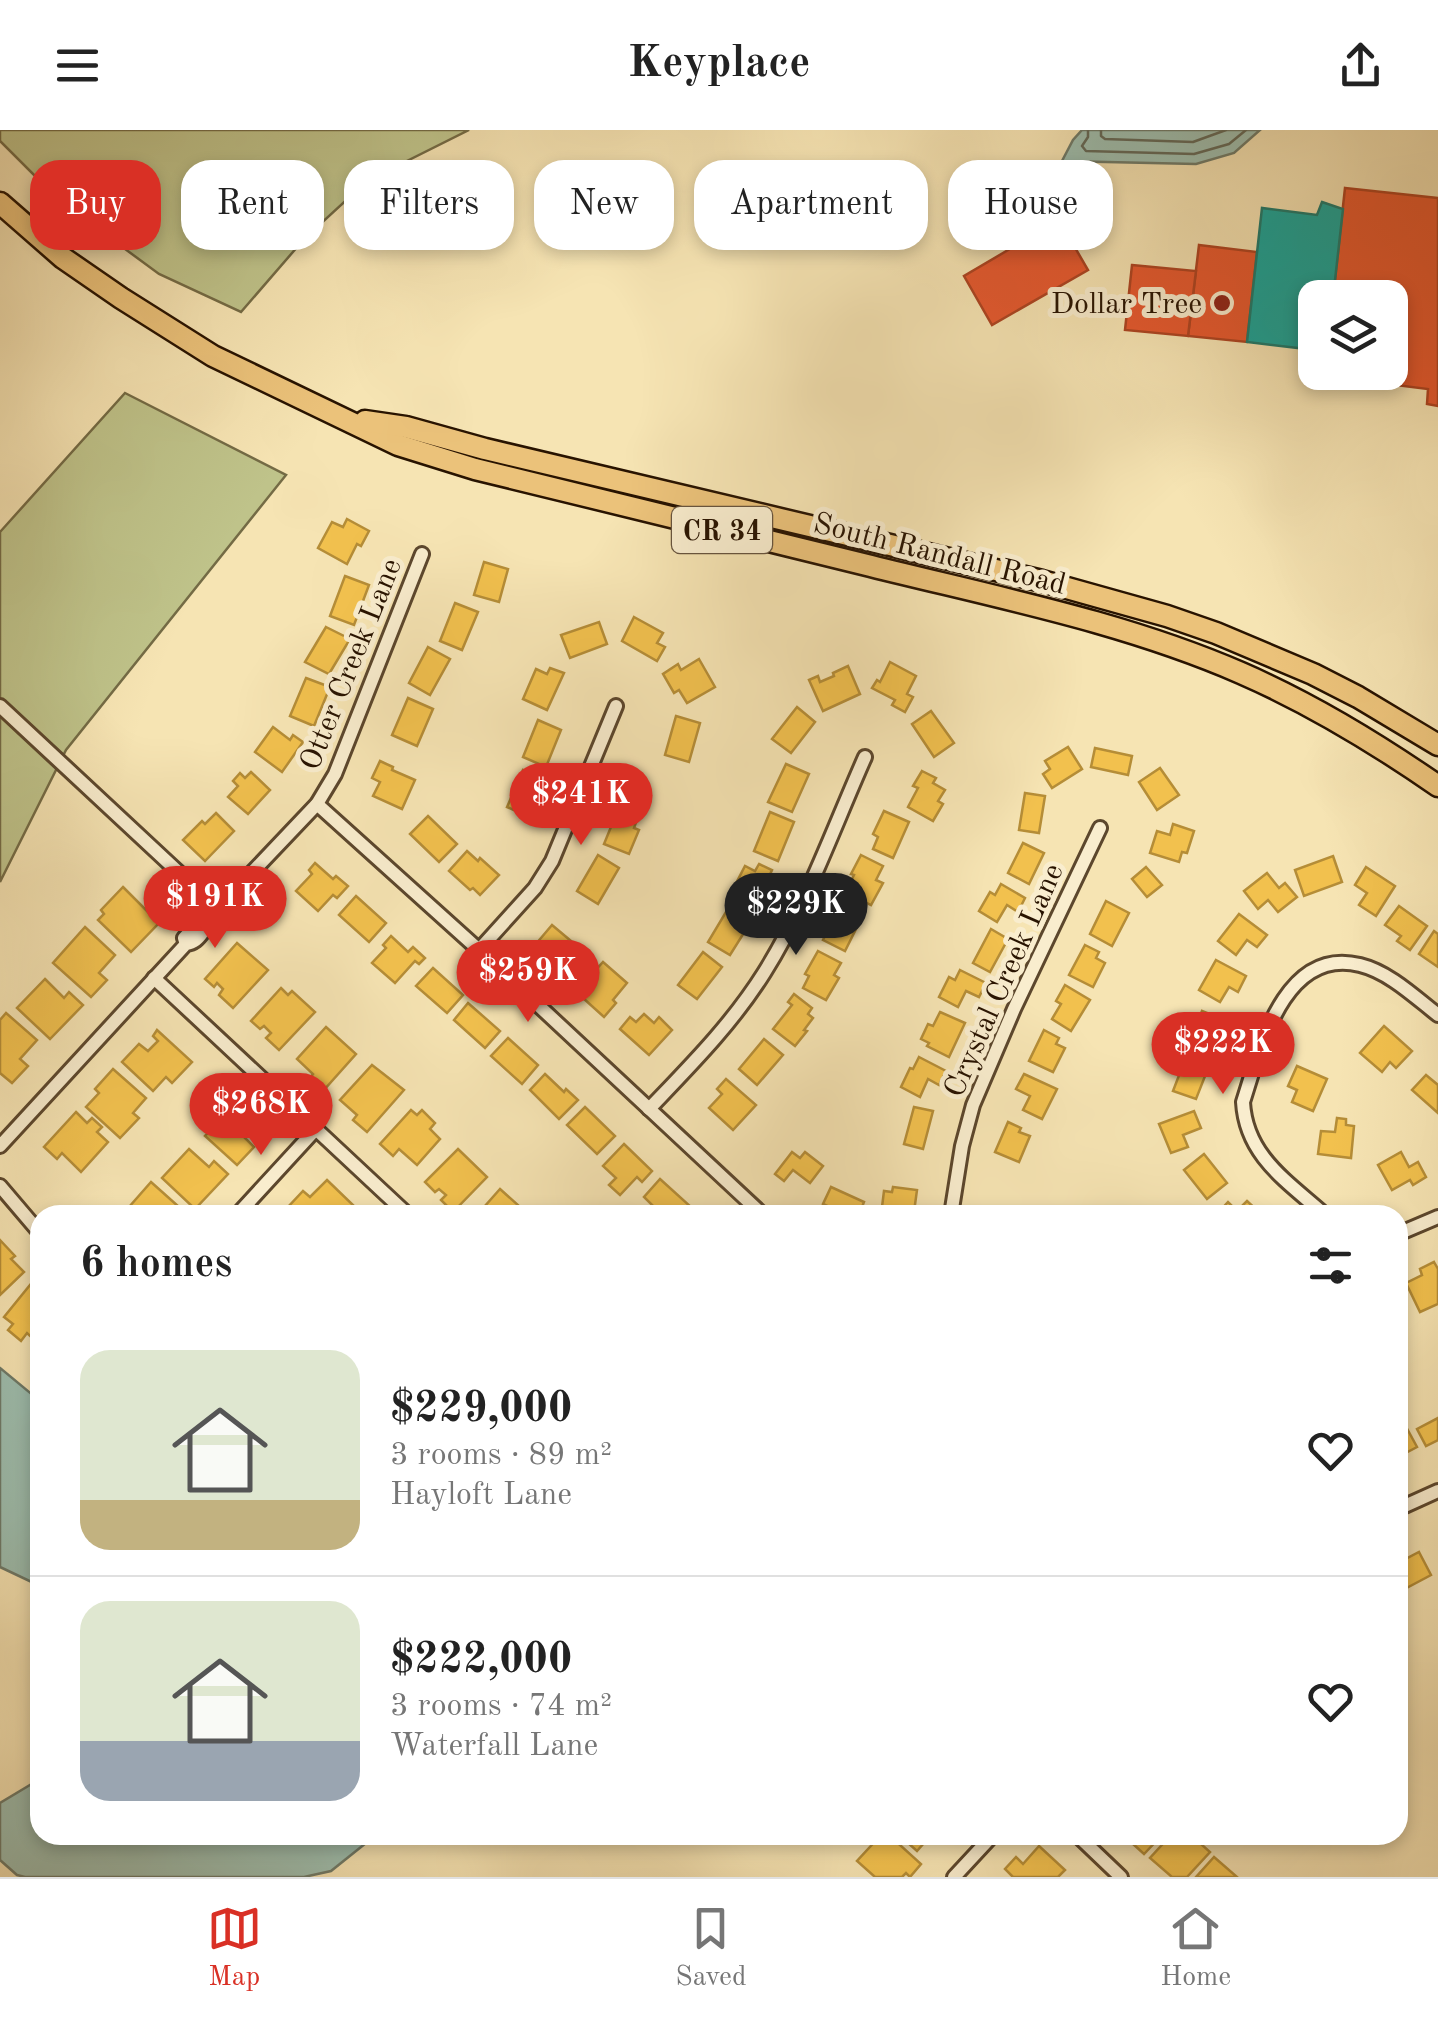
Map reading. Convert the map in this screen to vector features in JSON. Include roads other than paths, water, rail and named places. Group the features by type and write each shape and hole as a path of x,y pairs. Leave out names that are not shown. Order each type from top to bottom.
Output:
{"main road":[{"name":"South Randall Road","path":"0,203 63,258 213,356 398,445 474,470 1029,605 1187,652 1243,674 1340,723 1438,786"},
{"name":"South Randall Road","path":"348,419 406,427 1042,581 1168,616 1312,674 1438,745"}],"street":[{"name":"Otter Creek Lane","path":"0,1146 186,944 184,938 190,930 202,925 318,804 350,741 422,554"},
{"path":"0,706 218,909"},
{"path":"480,950 535,888 552,860 616,706"},
{"path":"649,1108 716,1039 765,972 864,756"},
{"path":"318,804 753,1205"},
{"name":"Crystal Creek Lane","path":"953,1205 973,1105 1100,828"},
{"path":"1314,1205 1262,1156 1250,1138 1244,1118 1243,1102 1279,1005 1293,985 1312,972 1342,963 1364,966 1385,976 1438,1015"},
{"path":"154,978 397,1205"},
{"path":"245,1205 316,1129"},
{"path":"0,1186 30,1221"},
{"path":"1408,1230 1438,1217"},
{"path":"1408,1504 1438,1491"},
{"path":"954,1877 984,1845"},
{"path":"1088,1845 1122,1877"}],"water":[{"path":"1082,130 1260,130 1234,153 1196,164 1063,160"},
{"path":"0,1368 30,1393 30,1581 0,1567"},
{"path":"30,1785 30,1845 364,1845 331,1871 304,1877 25,1877 0,1860 0,1803"}],"place":[{"name":"Dollar Tree","path":"1222,303"}]}
